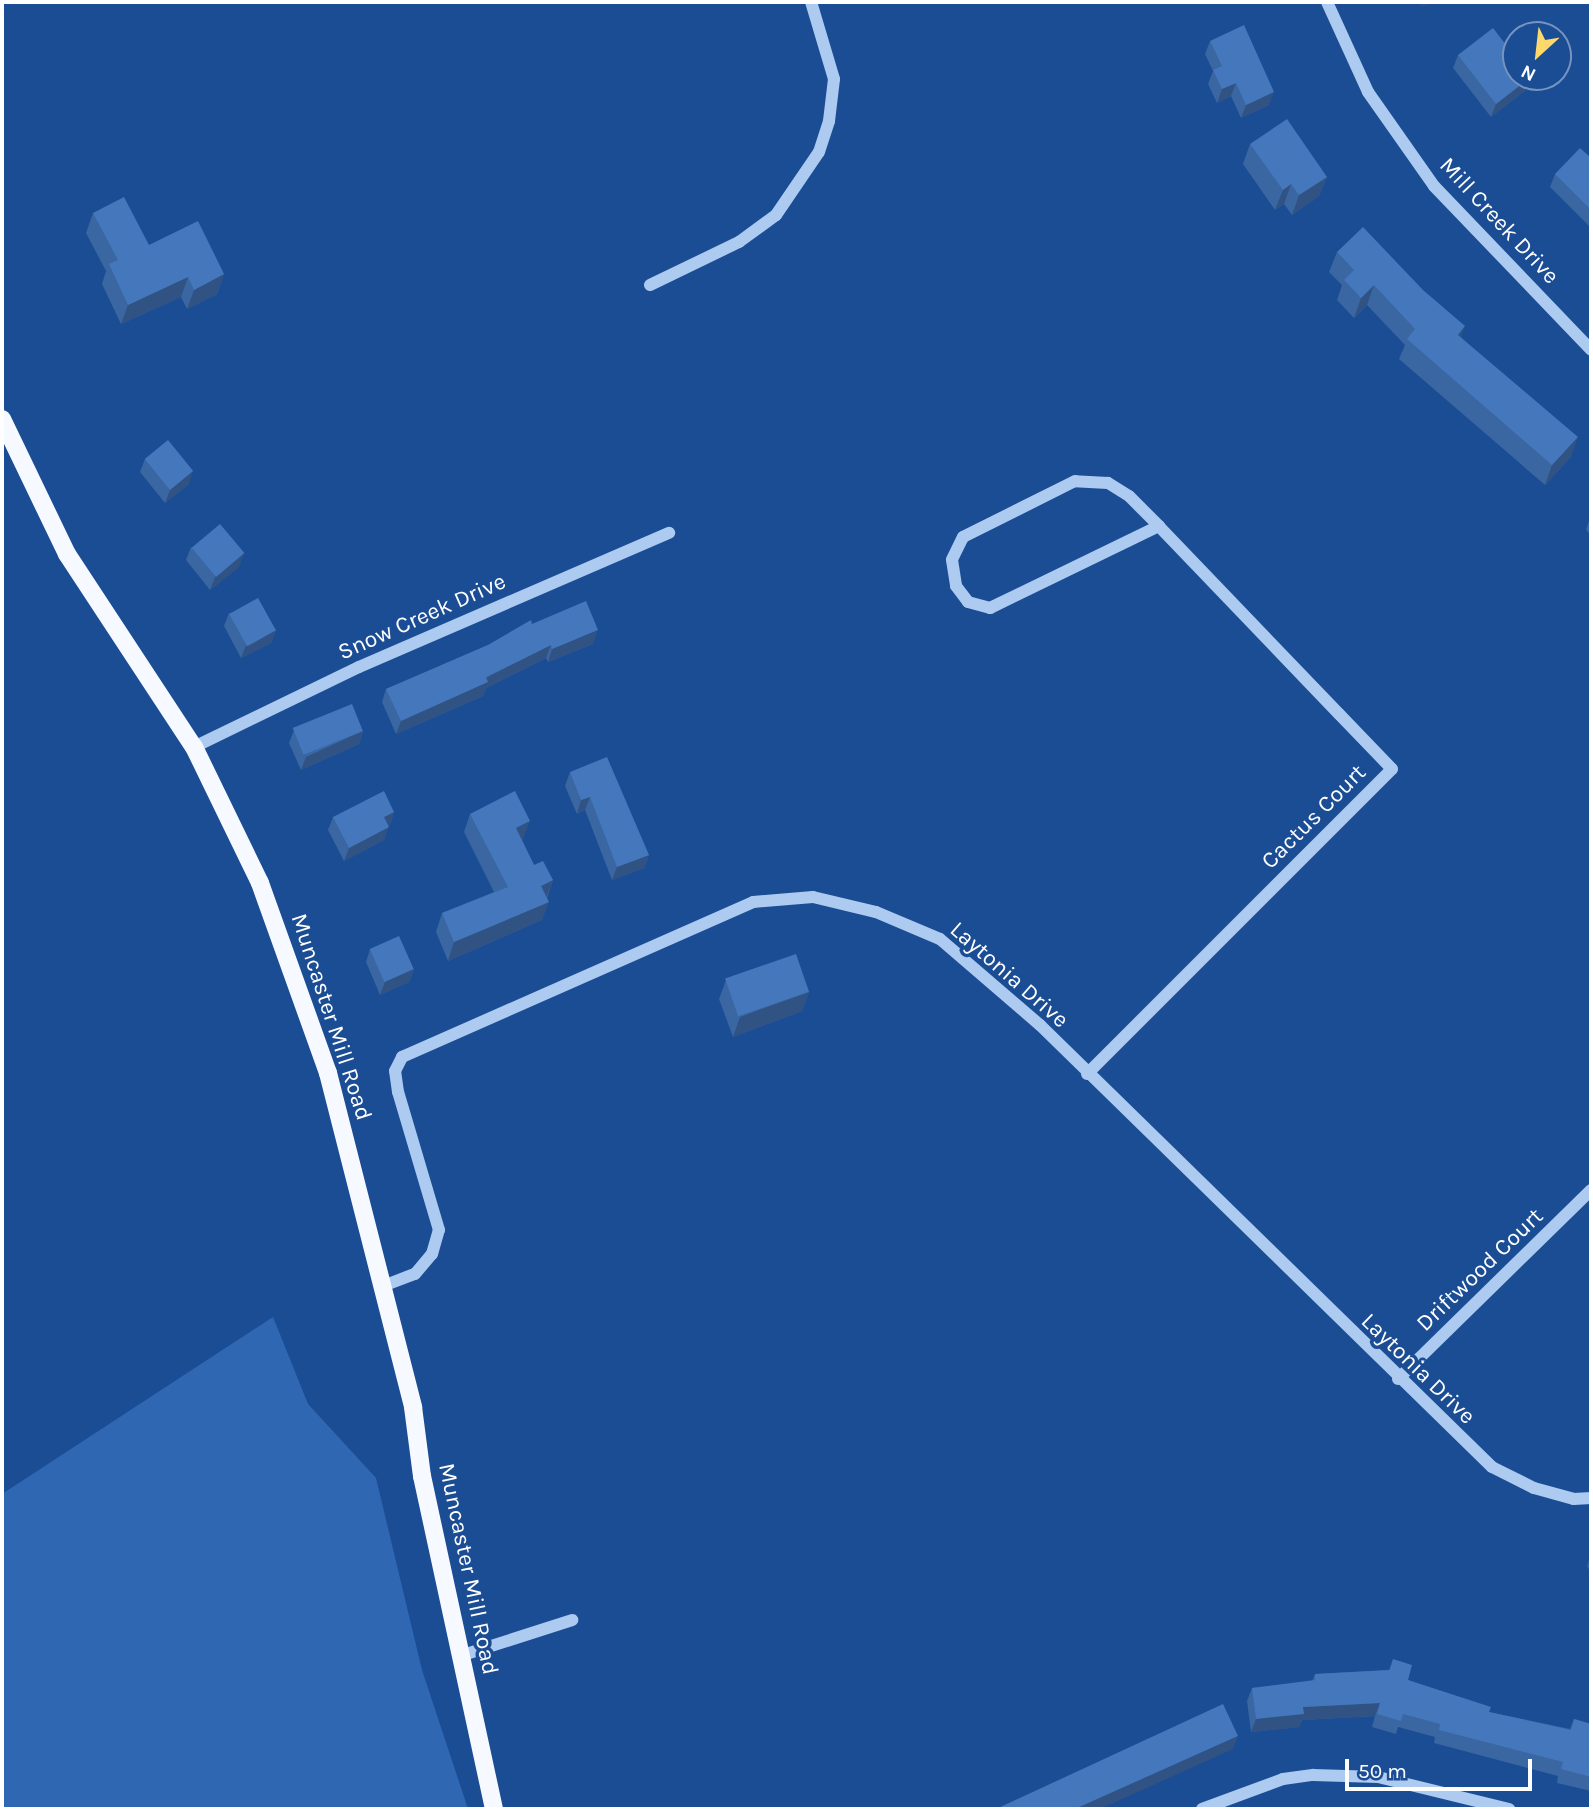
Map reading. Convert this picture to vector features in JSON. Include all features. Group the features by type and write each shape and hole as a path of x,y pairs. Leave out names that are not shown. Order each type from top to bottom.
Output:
{"main road":[{"name":"Muncaster Mill Road","path":"2,419 67,554 194,747 260,883 328,1073 413,1407 422,1476 494,1809"}],"street":[{"path":"650,285 739,242 776,215 819,152 829,121 834,79 811,2"},
{"name":"Mill Creek Drive","path":"1327,2 1368,92 1434,186 1591,350"},
{"name":"Cactus Court","path":"1087,1073 1392,769 1158,526 1129,496 1108,483 1075,481 963,537 951,560 956,586 968,601 989,608 1158,526"},
{"name":"Snow Creek Drive","path":"194,747 359,667 669,533"},
{"name":"Laytonia Drive","path":"383,1286 415,1274 432,1254 439,1230 398,1092 395,1071 402,1057 752,902 813,897 876,912 940,939 1040,1025 1398,1379 1492,1467 1534,1489 1574,1499 1591,1498"},
{"name":"Driftwood Court","path":"1398,1379 1591,1190"},
{"path":"460,1656 572,1620"},
{"path":"1202,1809 1283,1779 1312,1774 1378,1777 1509,1809"}],"shaded area":[{"path":"273,1317 308,1404 376,1478 422,1670 468,1809 2,1809 2,1494"}],"building":[{"path":"1244,25 1274,92 1246,105 1236,83 1222,89 1213,70 1222,66 1210,41"},
{"path":"1493,28 1502,40 1502,91 1513,91 1496,104 1458,55"},
{"path":"1287,119 1327,177 1299,195 1291,184 1283,190 1250,144"},
{"path":"1580,148 1591,158 1591,210 1555,174"},
{"path":"124,197 149,245 198,221 224,274 194,290 188,277 128,305 109,264 118,260 93,213"},
{"path":"1363,227 1423,290 1465,326 1458,335 1578,437 1552,465 1407,339 1415,329 1374,285 1361,298 1344,280 1354,270 1337,252"},
{"path":"168,440 193,471 170,490 145,459"},
{"path":"220,524 244,553 216,577 192,548"},
{"path":"258,598 276,630 247,646 229,614"},
{"path":"586,601 598,630 552,649 551,645 486,677 488,682 401,721 386,689 488,645 531,620 532,624"},
{"path":"352,704 363,731 304,755 293,728"},
{"path":"607,757 649,855 617,867 590,797 581,800 570,772"},
{"path":"384,791 394,812 384,817 389,827 349,848 333,817"},
{"path":"515,791 530,821 516,828 534,865 543,861 553,880 541,886 549,902 454,942 442,913 508,887 470,814"},
{"path":"399,936 414,969 384,982 370,949"},
{"path":"796,954 809,992 738,1016 725,978"},
{"path":"1393,1659 1412,1665 1408,1680 1491,1707 1489,1712 1571,1730 1574,1719 1591,1724 1591,1777 1561,1769 1563,1762 1439,1730 1440,1724 1403,1714 1401,1721 1377,1714 1380,1703 1303,1707 1304,1714 1256,1719 1252,1688 1315,1680 1315,1674 1390,1670"},
{"path":"1223,1704 1238,1736 1075,1809 996,1809"}]}
